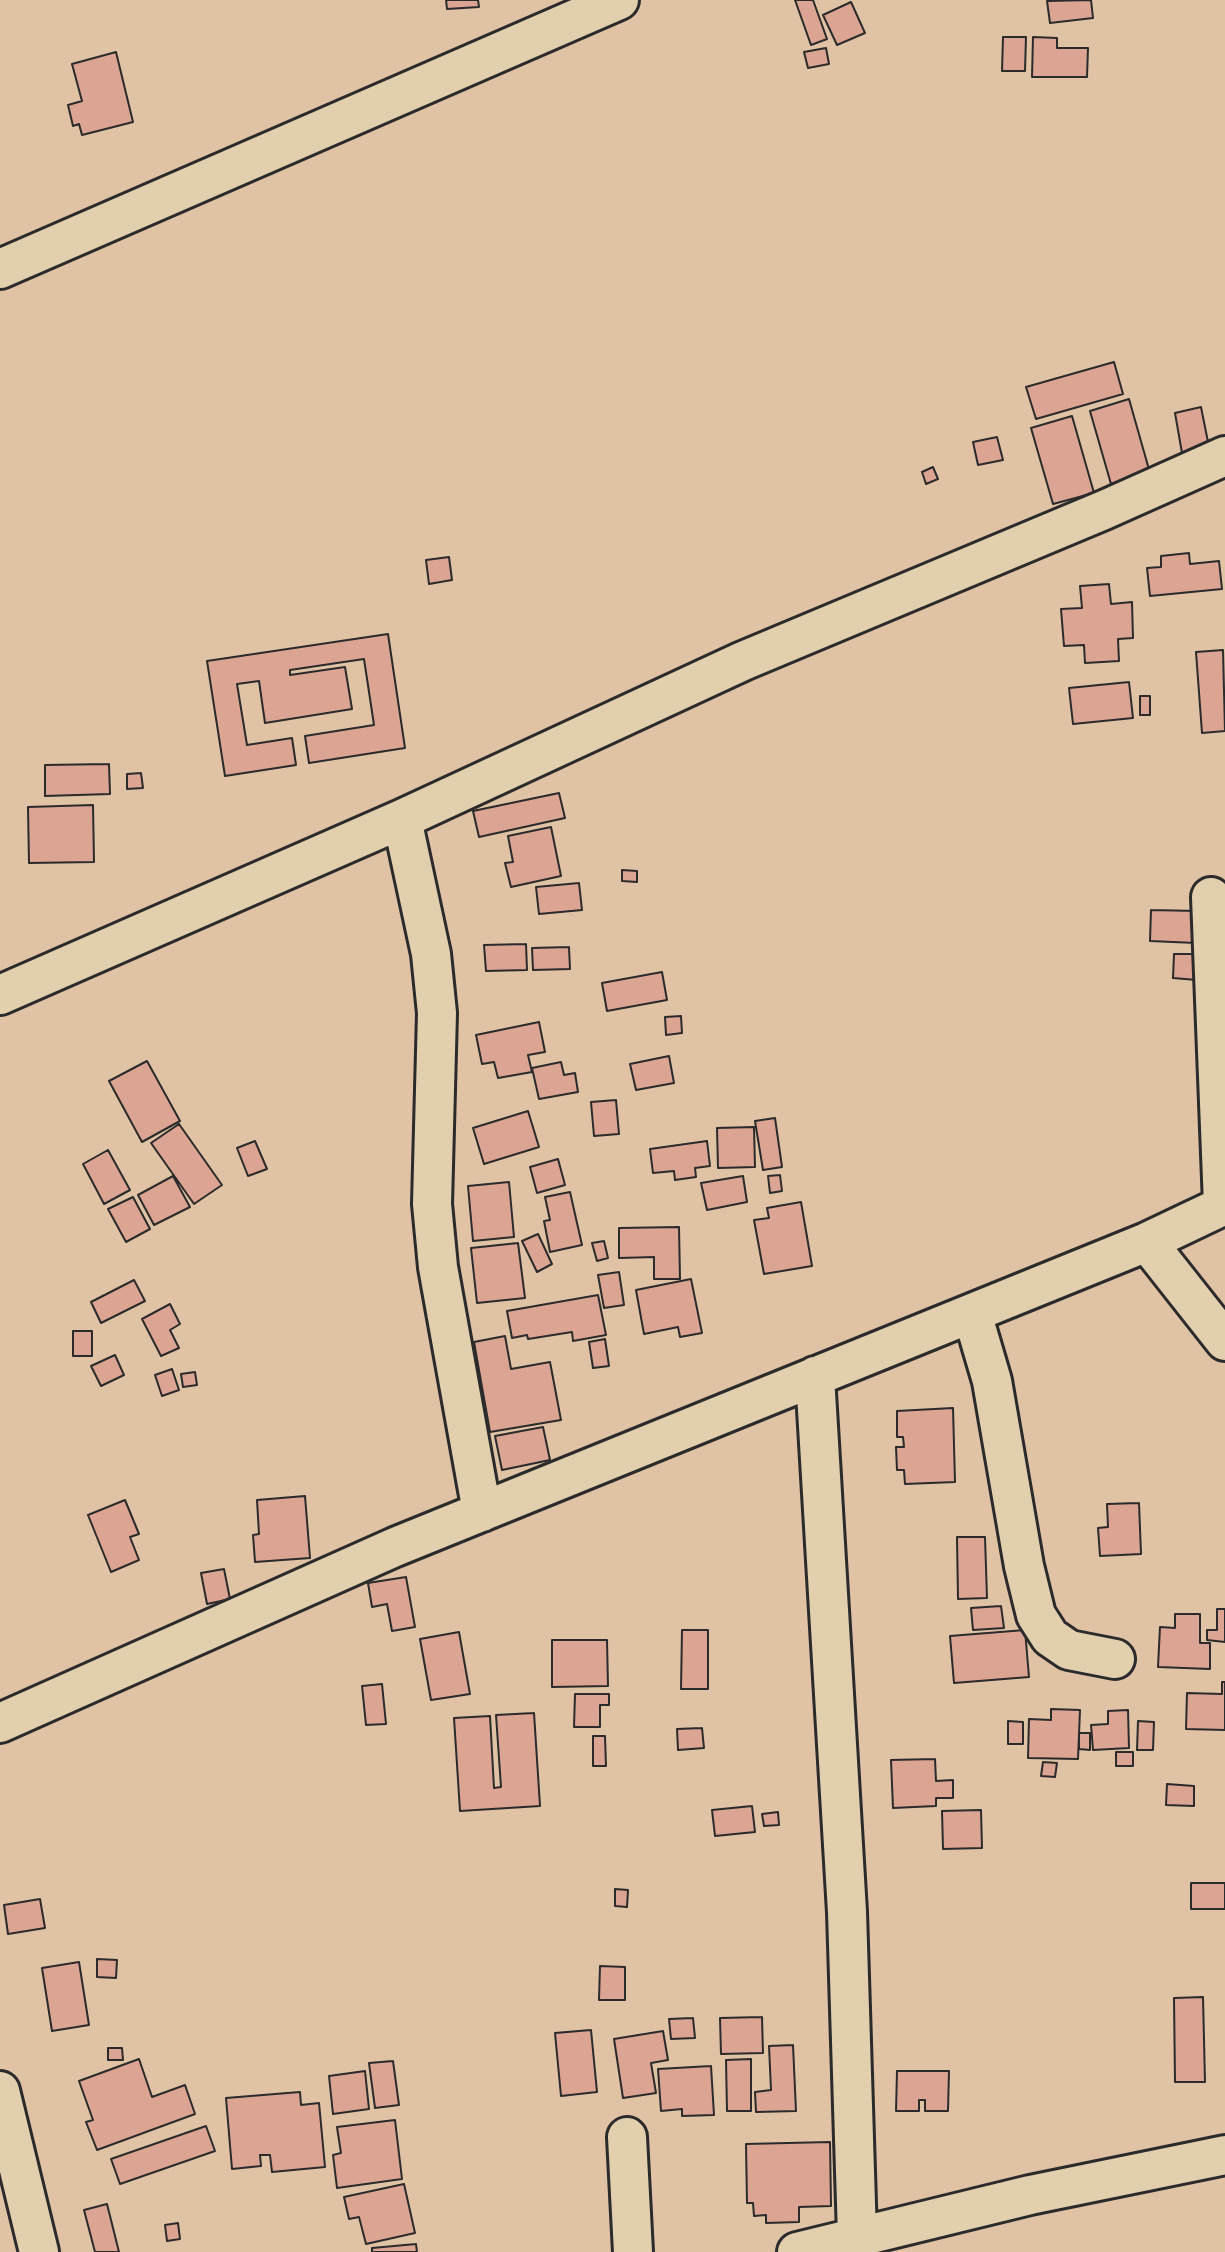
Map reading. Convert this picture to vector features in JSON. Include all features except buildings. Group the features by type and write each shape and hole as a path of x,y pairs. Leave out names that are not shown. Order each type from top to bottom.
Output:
{"street":[{"path":"0,269 619,0"},
{"path":"0,995 402,819 743,661 1225,456"},
{"path":"402,819 431,954 437,1013 432,1204 438,1267 482,1512"},
{"path":"0,1723 264,1604 482,1512 1147,1242 1224,1205 1211,897"},
{"path":"1147,1242 1225,1341"},
{"path":"972,1313 992,1381 1024,1566 1036,1615 1050,1637 1069,1650 1115,1659"},
{"path":"815,1376 847,1898 857,2236"},
{"path":"0,2091 39,2252"},
{"path":"627,2137 633,2252"},
{"path":"797,2252 1030,2195 1225,2155"}]}
